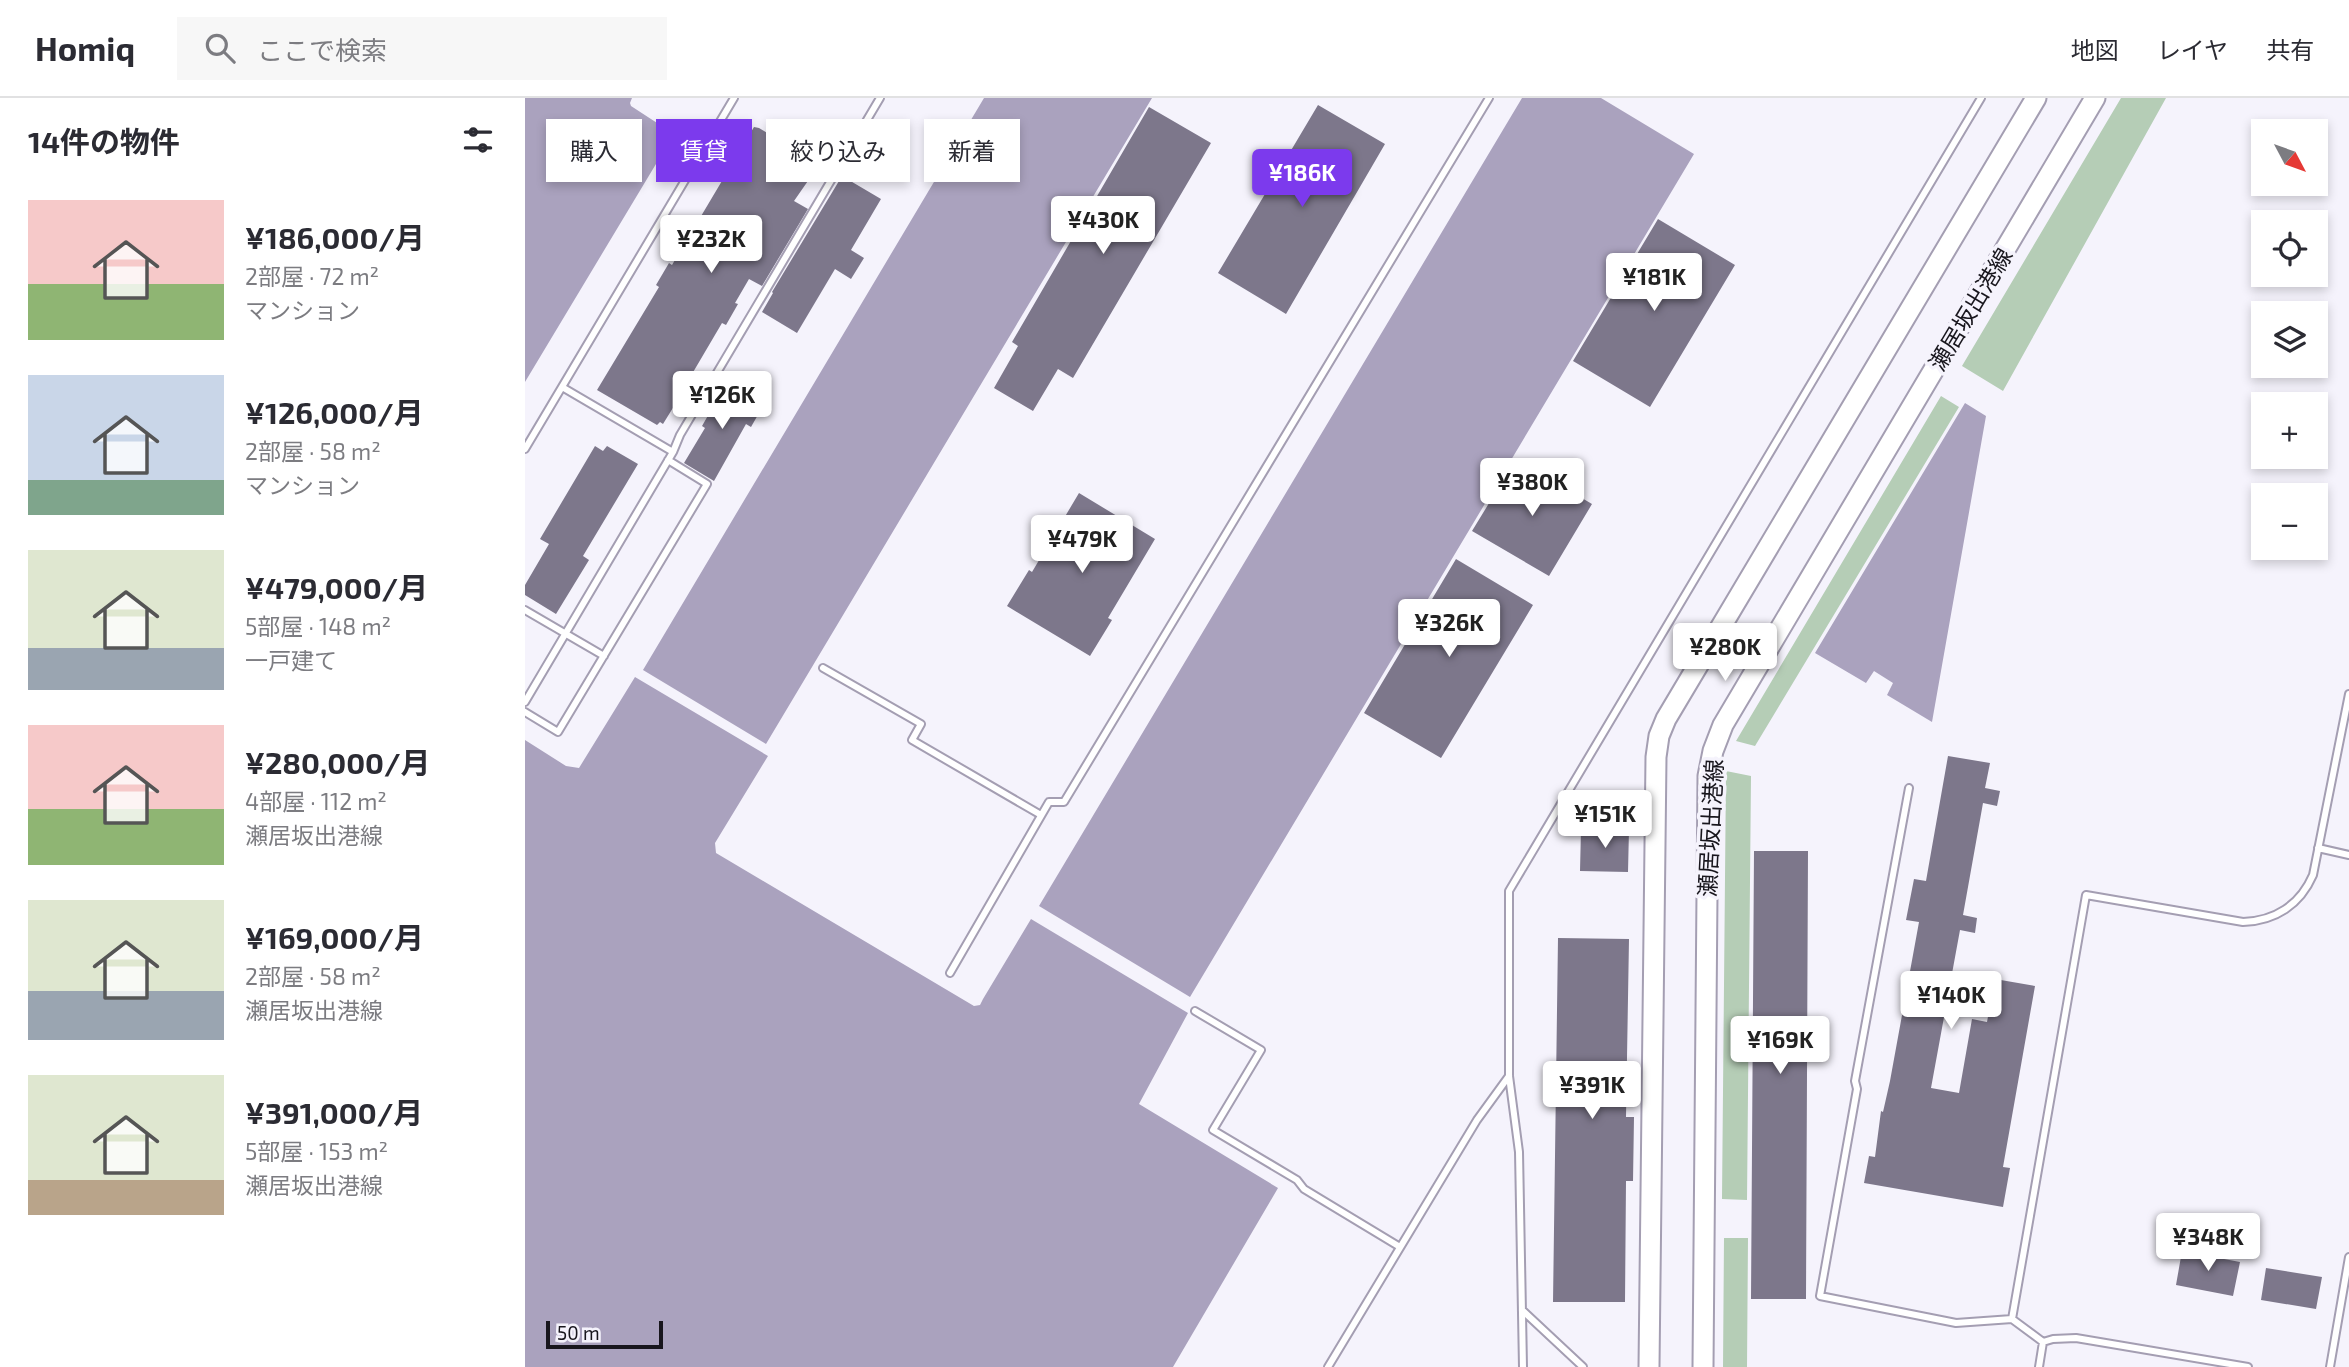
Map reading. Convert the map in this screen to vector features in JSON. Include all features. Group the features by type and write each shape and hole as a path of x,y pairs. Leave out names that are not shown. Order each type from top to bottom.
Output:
{"main road":[{"path":"1649,1367 1655,757 1659,736 1673,707 2036,98"},
{"name":"瀬居坂出港線","path":"1703,1367 1708,776 1713,751 1723,725 2095,98"}],"lane":[{"path":"525,449 734,98"},
{"path":"525,702 880,98"},
{"path":"950,973 1049,802 1064,802 1489,98"},
{"path":"1523,1367 1519,1152 1509,1076 1509,891 1981,98"},
{"path":"562,387 673,452"},
{"path":"525,712 558,732 707,484 668,460"},
{"path":"525,610 604,656"},
{"path":"823,668 921,724 912,740 1041,815"},
{"path":"2012,1319 2085,895 2243,922 2260,921 2298,901 2307,890 2313,875 2349,694"},
{"path":"1909,788 1857,1068 1857,1089 1820,1296 1956,1323 2012,1319 2043,1342"},
{"path":"2318,848 2349,855"},
{"path":"1195,1011 1261,1050 1213,1130 1297,1180 1304,1189 1400,1247"},
{"path":"1328,1367 1477,1120 1509,1076"},
{"path":"2330,1367 2349,1257"},
{"path":"1522,1310 1583,1367"},
{"path":"2043,1342 2075,1338 2248,1367"},
{"path":"2039,1367 2043,1342"}],"green space":[{"path":"2121,98 2166,98 2003,391 1962,366"},
{"path":"1941,396 1959,407 1755,746 1736,741"},
{"path":"1726,771 1751,776 1747,1200 1722,1199"},
{"path":"1724,1238 1748,1238 1747,1367 1723,1367"}],"shaded area":[{"path":"525,98 632,98 631,106 656,122 656,164 525,382"},
{"path":"984,98 1152,98 766,744 643,670 934,182 1020,182 1020,119 971,119"},
{"path":"1522,98 1601,98 1694,154 1190,997 1039,906"},
{"path":"1965,403 1986,416 1932,722 1887,695 1893,683 1874,671 1866,683 1815,653"},
{"path":"635,677 768,756 715,843 716,853 974,1006 980,1005 1031,919 1188,1013 1139,1104 1278,1188 1173,1367 525,1367 525,740 566,766 579,768"}],"building":[{"path":"1318,105 1385,144 1286,314 1218,273"},
{"path":"1149,107 1211,143 1073,378 1058,369 1033,411 994,388 1018,346 1012,342"},
{"path":"754,127 766,132 766,182 807,182 794,201 808,209 762,286 749,279 726,325 722,323 692,374 698,377 692,388 687,385 663,424 660,422 657,425 597,390 659,287 656,285 669,263 672,265 721,182 752,182"},
{"path":"838,182 852,182 881,199 851,250 864,258 851,279 835,269 797,333 762,312"},
{"path":"1658,219 1735,265 1650,407 1573,361"},
{"path":"726,384 763,406 751,427 746,424 714,481 684,463 705,428 702,426"},
{"path":"595,446 603,451 607,446 638,464 583,556 589,560 556,614 525,595 525,585 549,544 540,539"},
{"path":"1516,459 1592,504 1549,576 1472,531"},
{"path":"1079,493 1155,539 1108,618 1112,620 1090,656 1007,606 1029,570 1032,572"},
{"path":"1456,559 1533,605 1441,758 1364,713"},
{"path":"1948,756 1990,763 1985,788 2000,791 1997,806 1983,803 1963,915 1977,918 1975,933 1960,930 1931,1088 1959,1093 1972,1019 1987,1022 1995,979 2035,986 2003,1167 2010,1168 2003,1207 1864,1183 1869,1156 1875,1157 1881,1111 1883,1112 1890,1081 1919,922 1906,920 1914,879 1926,881"},
{"path":"1581,829 1629,829 1628,872 1580,871"},
{"path":"1754,851 1808,851 1806,1299 1751,1299"},
{"path":"1558,938 1629,939 1626,1117 1634,1117 1633,1181 1626,1181 1625,1302 1553,1302"},
{"path":"2182,1251 2240,1262 2233,1296 2176,1285"},
{"path":"2266,1268 2322,1277 2316,1309 2261,1300"}]}
